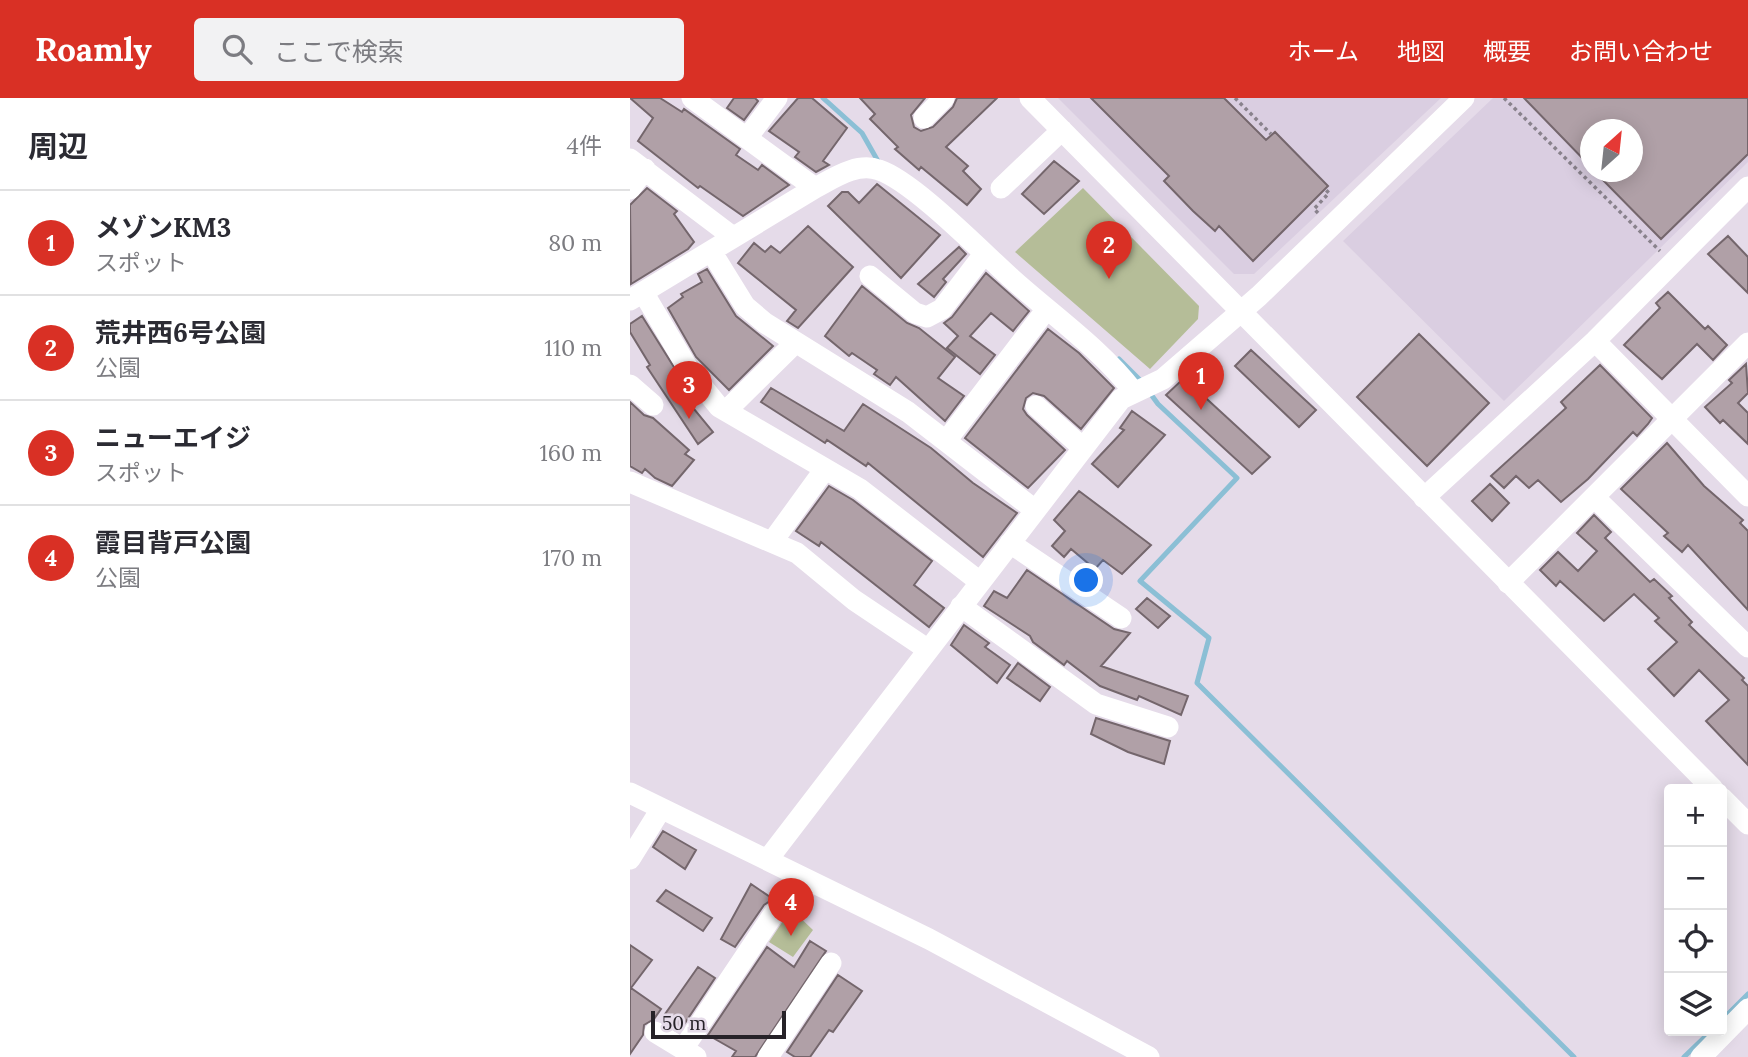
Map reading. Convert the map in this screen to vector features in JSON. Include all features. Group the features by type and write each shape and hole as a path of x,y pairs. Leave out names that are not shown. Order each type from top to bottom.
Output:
{"street":[{"path":"692,98 815,188"},
{"path":"924,118 944,98"},
{"path":"1030,98 1708,784"},
{"path":"768,859 1121,399 1143,389 1241,311 1464,98"},
{"path":"747,138 779,100"},
{"path":"1001,188 1062,130"},
{"path":"630,189 637,164 733,237"},
{"path":"980,582 876,500 726,411 704,391 636,296 845,172 864,167 878,169 894,176 1046,310 1143,389"},
{"path":"1424,498 1595,341 1748,187"},
{"path":"711,251 745,306 795,343 897,405 1035,510"},
{"path":"870,276 915,313 927,317 942,309 984,254"},
{"path":"946,441 1046,310"},
{"path":"1595,341 1748,496"},
{"path":"726,411 795,343"},
{"path":"1508,583 1748,343"},
{"path":"630,385 653,405"},
{"path":"1036,406 1083,448"},
{"path":"772,542 825,469"},
{"path":"630,482 797,553 854,600 928,649"},
{"path":"1594,497 1748,647"},
{"path":"1010,543 1121,618"},
{"path":"961,606 1096,704 1168,727"},
{"path":"630,793 929,939 1149,1057"},
{"path":"1727,803 1748,824"},
{"path":"630,859 661,809"},
{"path":"655,1032 690,1053 775,912"},
{"path":"768,1057 831,963"},
{"path":"1701,1057 1748,1009"}],"path":[{"path":"1235,98 1271,134"},
{"path":"1504,98 1661,252"},
{"path":"1322,217 1314,209 1329,193 1326,190"},
{"path":"1653,260 1670,242"}],"shaded area":[{"path":"1058,98 1441,98 1254,274 1234,274"},
{"path":"1493,98 1748,98 1748,162 1504,401 1343,241"}],"green space":[{"path":"1083,188 1199,306 1198,319 1150,369 1015,252"},
{"path":"791,909 813,930 793,957 769,942"}],"building":[{"path":"630,98 660,98 682,112 684,109 740,149 736,155 758,170 762,165 789,185 743,216 700,186 698,188 638,141 653,118"},
{"path":"734,98 755,98 758,101 744,120 727,108"},
{"path":"798,98 812,98 847,128 823,161 829,165 816,172 795,157 799,152 769,131"},
{"path":"860,98 925,98 911,115 914,127 921,131 933,127 953,107 957,98 997,98 946,147 968,166 963,171 981,189 967,205 921,167 919,170 895,149 898,147 870,119 875,114"},
{"path":"1091,98 1224,98 1266,140 1275,132 1328,186 1253,261 1219,226 1215,231 1193,211 1164,181 1169,176"},
{"path":"1524,98 1748,98 1748,154 1661,239 1605,182 1643,182 1643,119 1580,119 1580,156"},
{"path":"1054,161 1079,181 1044,214 1022,194"},
{"path":"877,184 940,235 901,278 828,206 842,192 848,192 859,203"},
{"path":"647,188 677,211 674,214 694,242 688,249 631,284 630,205"},
{"path":"808,226 853,267 798,328 787,321 796,310 738,263 754,243 765,252 771,246 780,253"},
{"path":"1728,236 1748,257 1748,293 1708,254"},
{"path":"959,247 966,254 943,279 946,282 934,297 918,284"},
{"path":"707,269 736,316 773,346 729,390 696,357 668,308 683,297 681,294 702,282 698,274"},
{"path":"986,273 1029,311 1013,331 991,313 970,336 995,355 980,374 947,348 958,336 944,323 952,317"},
{"path":"862,286 907,323 919,328 955,357 938,378 964,396 945,421 896,377 890,385 874,374 877,370 852,353 849,356 825,336"},
{"path":"1668,292 1705,329 1708,326 1727,345 1713,360 1697,344 1662,379 1624,345 1660,308 1656,303"},
{"path":"642,316 687,388 680,392 713,432 698,444 647,367 650,365 630,332 630,324"},
{"path":"1048,329 1079,353 1114,388 1081,429 1044,396 1033,393 1026,398 1023,409 1027,415 1065,450 1028,488 965,438"},
{"path":"1419,334 1489,403 1427,466 1357,397"},
{"path":"1251,350 1316,410 1299,427 1235,366"},
{"path":"1746,364 1748,393 1738,403 1748,413 1748,444 1723,420 1720,423 1705,407 1732,383 1729,380"},
{"path":"1600,365 1652,418 1648,424 1637,436 1633,432 1588,479 1561,502 1538,480 1529,488 1516,476 1504,488 1491,476 1566,408 1561,402"},
{"path":"1184,378 1270,457 1252,474 1166,395"},
{"path":"771,388 844,431 863,404 931,448 973,483 1017,513 983,557 868,463 866,466 827,440 825,443 761,402"},
{"path":"630,402 644,415 653,418 689,450 685,454 694,460 672,486 655,478 645,469 642,473 630,466"},
{"path":"1132,411 1165,435 1118,487 1092,464 1124,430 1120,428"},
{"path":"1667,443 1704,486 1743,520 1740,523 1748,531 1748,610 1688,545 1682,552 1664,536 1668,533 1621,489"},
{"path":"1490,484 1509,503 1492,521 1472,501"},
{"path":"829,486 853,500 932,561 914,585 944,608 929,627 821,542 819,546 796,531"},
{"path":"1079,491 1151,545 1122,574 1103,560 1095,569 1071,549 1064,557 1052,546 1065,531 1054,520"},
{"path":"1594,515 1611,532 1605,538 1650,582 1654,579 1672,596 1669,598 1692,622 1689,625 1744,678 1742,680 1748,686 1748,765 1706,721 1729,700 1699,670 1674,696 1648,669 1677,642 1655,621 1659,618 1634,594 1604,621 1560,581 1556,586 1540,570 1558,552 1578,571 1597,551 1577,533"},
{"path":"1027,570 1114,629 1130,633 1101,666 1188,696 1181,715 1139,696 1137,700 1100,686 1067,661 1064,665 1033,642 1030,636 984,606 994,591 1007,598"},
{"path":"1147,598 1170,616 1158,628 1136,609"},
{"path":"964,625 989,643 985,647 1010,665 997,683 951,645"},
{"path":"1018,663 1050,687 1040,701 1007,678"},
{"path":"1096,718 1170,741 1164,764 1128,752 1091,734"},
{"path":"663,831 696,850 685,869 653,847"},
{"path":"751,884 773,899 764,905 735,947 721,939"},
{"path":"666,890 712,918 703,931 657,901"},
{"path":"810,941 826,951 755,1057 732,1057 736,1051 708,1035 767,947 794,967"},
{"path":"630,945 652,960 631,988 661,1009 654,1019 644,1025 643,1035 630,1054"},
{"path":"698,967 715,978 681,1029 663,1017"},
{"path":"838,975 862,991 833,1032 829,1030 810,1057 795,1057 787,1052"}],"waterway":[{"path":"823,98 862,133 879,163"},
{"path":"1119,359 1142,382"},
{"path":"1150,393 1158,404 1237,478 1140,581 1209,638 1197,683 1574,1057"},
{"path":"1727,1015 1748,994"},
{"path":"1684,1057 1706,1036"}],"place":[{"name":"荒井西6号公園","path":"1109,279"},
{"name":"メゾンKM3","path":"1201,410"},
{"name":"ニューエイジ","path":"689,419"},
{"name":"霞目背戸公園","path":"791,936"}]}
